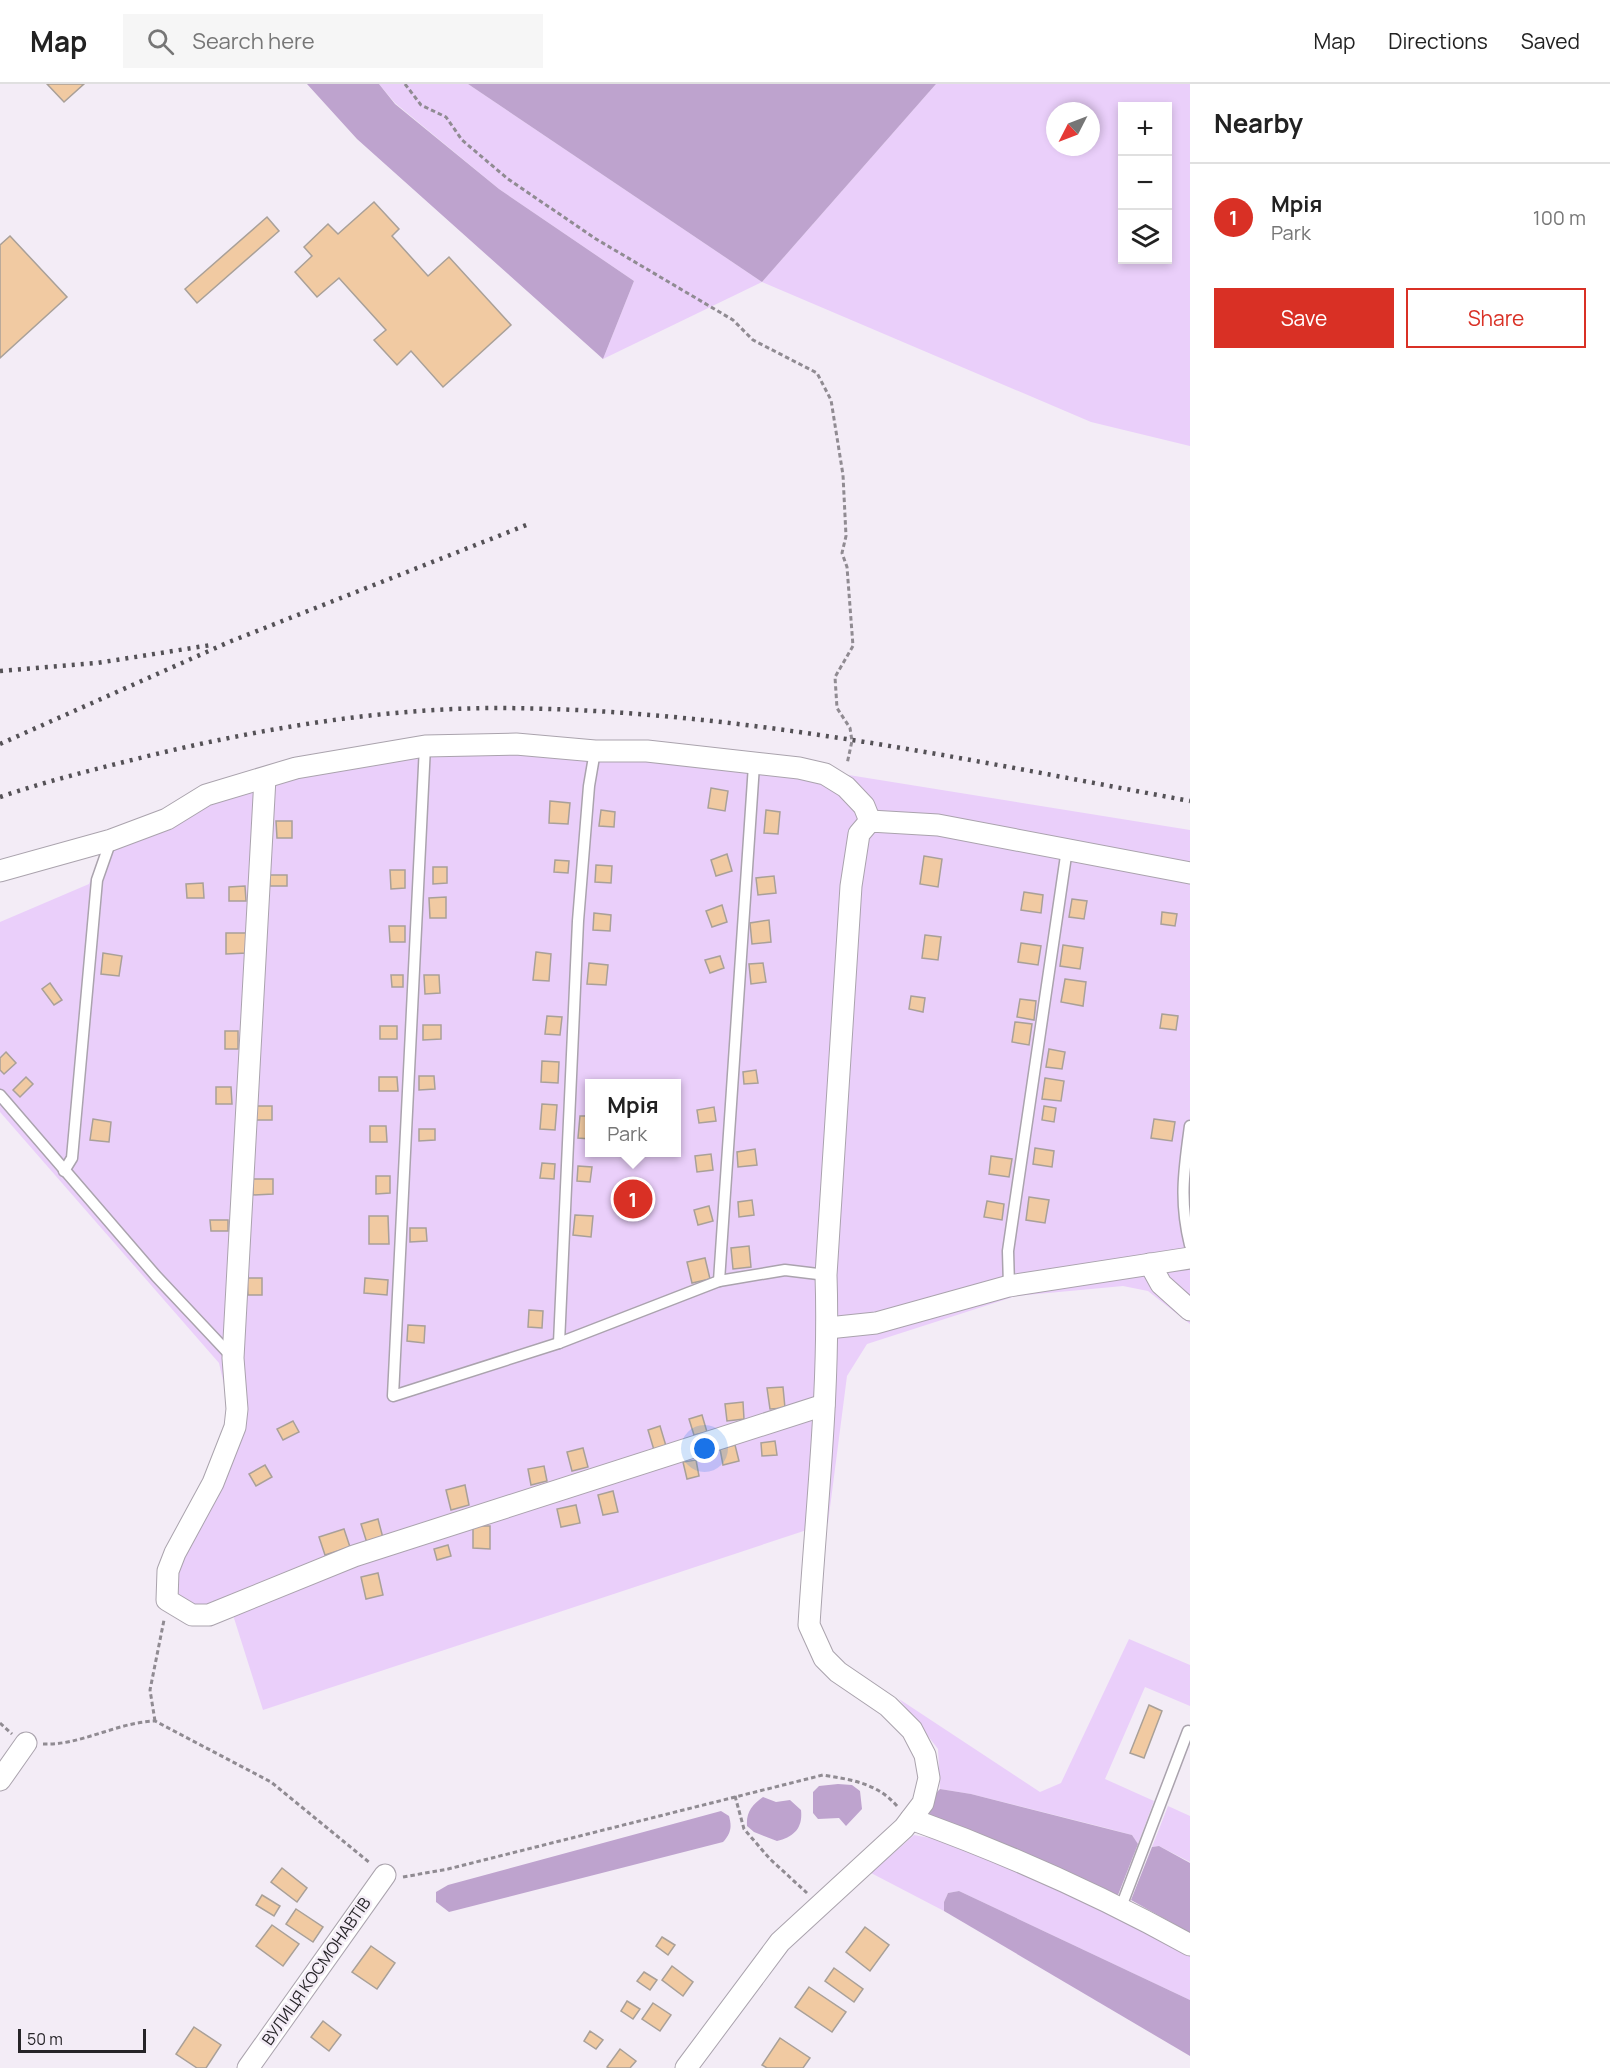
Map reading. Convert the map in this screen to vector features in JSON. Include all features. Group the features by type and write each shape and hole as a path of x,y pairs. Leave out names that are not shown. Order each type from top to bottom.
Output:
{"street":[{"path":"0,871 111,840 167,819 206,795 296,768 425,746 516,744 595,751 647,751 754,765 799,768 825,774 846,787 864,806 870,821"},
{"path":"266,778 233,1358 237,1409 235,1427 213,1483 175,1553 168,1571 167,1600 192,1615 209,1615 354,1557 824,1405"},
{"path":"870,821 938,825 1190,873"},
{"path":"686,2068 780,1942 911,1819 923,1803 929,1778 925,1755 912,1730 888,1706 838,1672 824,1658 809,1625 828,1328 826,1275 851,886 859,834 870,821"},
{"path":"828,1328 876,1323 1009,1286 1190,1258"},
{"path":"1150,1264 1161,1284 1190,1310"},
{"path":"0,1780 26,1743"},
{"path":"911,1819 1043,1870 1121,1907 1190,1945"},
{"name":"ВУЛИЦЯ КОСМОНАВТІВ","path":"248,2068 385,1875"}],"lane":[{"path":"425,746 393,1396 559,1343 719,1281 785,1270 826,1275"},
{"path":"559,1343 578,921 589,786 595,751"},
{"path":"719,1281 754,765"},
{"path":"64,1171 72,1158 97,880 111,840"},
{"path":"1009,1286 1008,1251 1067,849"},
{"path":"0,1095 156,1276 233,1358"},
{"path":"1190,1126 1181,1185 1184,1220 1190,1245"},
{"path":"1121,1907 1188,1731"}],"path":[{"path":"405,84 422,105 446,117 462,140 508,179 596,239 733,320 753,340 817,373 831,400 843,475 846,536 842,552 847,567 854,646 835,677 837,708 850,728 852,741 852,749 847,761 846,787"},
{"path":"155,1721 150,1690 167,1600"},
{"path":"0,1723 26,1743 49,1744 67,1741 134,1721 155,1721 271,1782 385,1875 400,1878 448,1869 823,1775 863,1782 887,1794 911,1819"},
{"path":"735,1796 744,1829 770,1859 819,1905"}],"shaded area":[{"path":"307,84 379,84 395,104 499,189 634,281 603,359 357,139"},
{"path":"379,84 468,84 762,282 603,359 634,281 499,189 395,103"},
{"path":"468,84 936,84 762,282"},
{"path":"936,84 1190,84 1190,446 1091,422 762,282"},
{"path":"426,739 830,772 1190,830 1190,1324 1148,1291 1123,1286 1016,1296 867,1344 847,1376 828,1523 263,1710 233,1615 161,1602 222,1441 229,1407 219,1363 0,1112 0,922 89,884 108,834"},
{"path":"1129,1639 1190,1665 1190,1706 1145,1687 1105,1779 1154,1801 1138,1844 1132,1835 971,1794 940,1789 938,1749 899,1699 1040,1792 1061,1783"},
{"path":"852,1785 860,1791 862,1809 846,1826 839,1818 818,1819 813,1813 813,1792 819,1786"},
{"path":"940,1789 971,1794 1132,1835 1138,1844 1118,1895 929,1820 926,1813 932,1797"},
{"path":"763,1797 776,1802 790,1800 801,1810 799,1827 793,1834 777,1841 754,1832 747,1826 750,1809"},
{"path":"1168,1806 1190,1816 1190,1862 1159,1846 1152,1847"},
{"path":"721,1811 729,1816 730,1823 729,1833 723,1842 449,1912 436,1902 436,1892 448,1885"},
{"path":"914,1835 987,1854 1022,1868 1090,1900 1190,1953 1190,2000 959,1891 948,1893 944,1902 944,1911 871,1873"},
{"path":"1159,1846 1190,1863 1190,1933 1131,1900 1152,1847"},
{"path":"959,1891 1190,2000 1190,2056 944,1911 944,1902 948,1893"}],"building":[{"path":"47,84 84,84 64,102"},
{"path":"374,202 399,229 392,236 428,276 449,257 511,325 443,387 411,351 397,365 374,340 386,330 339,278 317,297 295,272 312,256 304,247 328,224 338,234"},
{"path":"267,217 279,231 197,303 185,289"},
{"path":"10,236 67,297 0,358 0,245"},
{"path":"711,788 728,791 725,811 708,808"},
{"path":"550,801 570,803 568,824 549,823"},
{"path":"601,810 615,812 614,827 599,826"},
{"path":"766,810 780,812 778,834 764,833"},
{"path":"276,821 292,821 292,838 277,838"},
{"path":"727,854 732,871 716,876 711,860"},
{"path":"924,856 942,859 938,887 920,884"},
{"path":"555,860 569,861 568,873 554,872"},
{"path":"596,865 612,866 611,883 595,882"},
{"path":"433,867 447,867 447,883 433,884"},
{"path":"390,870 405,870 405,888 391,889"},
{"path":"270,875 287,875 287,886 270,886"},
{"path":"774,876 776,893 758,895 756,878"},
{"path":"203,883 204,898 187,898 186,884"},
{"path":"245,886 246,901 229,901 229,887"},
{"path":"1024,892 1043,895 1041,913 1021,910"},
{"path":"446,897 446,918 430,918 429,898"},
{"path":"1072,899 1087,901 1084,919 1069,917"},
{"path":"722,905 727,922 712,927 706,911"},
{"path":"1162,912 1177,914 1175,926 1161,924"},
{"path":"594,913 611,915 610,931 593,930"},
{"path":"769,920 771,942 752,944 750,923"},
{"path":"389,926 405,926 405,942 390,942"},
{"path":"226,933 247,933 247,953 226,954"},
{"path":"925,935 941,937 938,960 922,958"},
{"path":"1021,943 1041,946 1038,965 1018,962"},
{"path":"1063,945 1083,948 1080,969 1060,966"},
{"path":"536,952 551,954 549,981 533,980"},
{"path":"103,953 122,956 119,976 101,974"},
{"path":"720,956 724,968 710,973 705,960"},
{"path":"589,963 608,965 606,985 587,984"},
{"path":"763,963 766,982 751,984 749,964"},
{"path":"391,975 403,975 403,987 392,987"},
{"path":"424,975 439,975 440,993 425,994"},
{"path":"1065,979 1086,982 1083,1006 1061,1002"},
{"path":"50,983 62,1000 54,1005 42,989"},
{"path":"911,996 925,998 923,1012 909,1009"},
{"path":"1020,999 1036,1001 1034,1020 1017,1017"},
{"path":"1162,1014 1178,1016 1176,1030 1160,1028"},
{"path":"547,1016 562,1017 560,1035 545,1034"},
{"path":"1015,1022 1032,1024 1029,1045 1012,1042"},
{"path":"423,1025 441,1025 441,1039 423,1040"},
{"path":"380,1026 397,1026 397,1039 380,1039"},
{"path":"225,1031 238,1031 238,1049 225,1049"},
{"path":"1049,1049 1065,1052 1062,1069 1046,1067"},
{"path":"6,1052 16,1063 4,1074 0,1070 0,1058"},
{"path":"542,1061 559,1062 558,1083 541,1082"},
{"path":"756,1070 758,1083 744,1084 743,1072"},
{"path":"419,1076 434,1076 435,1089 419,1090"},
{"path":"26,1077 33,1084 20,1097 13,1090"},
{"path":"379,1077 397,1077 398,1091 379,1091"},
{"path":"1045,1078 1064,1081 1061,1101 1042,1099"},
{"path":"216,1087 231,1087 232,1104 216,1104"},
{"path":"542,1104 557,1105 555,1130 540,1129"},
{"path":"253,1106 272,1106 272,1120 253,1120"},
{"path":"1044,1106 1056,1108 1054,1122 1042,1120"},
{"path":"714,1107 716,1121 699,1123 697,1110"},
{"path":"580,1116 585,1116 585,1139 578,1138"},
{"path":"93,1119 111,1122 109,1142 90,1140"},
{"path":"1154,1119 1175,1122 1172,1141 1151,1138"},
{"path":"370,1126 386,1126 387,1142 370,1142"},
{"path":"419,1129 435,1129 435,1140 419,1141"},
{"path":"1035,1148 1054,1151 1052,1167 1033,1164"},
{"path":"755,1149 757,1165 738,1167 737,1152"},
{"path":"711,1154 713,1170 697,1172 695,1156"},
{"path":"991,1156 1012,1159 1009,1177 989,1174"},
{"path":"542,1163 555,1164 554,1179 540,1178"},
{"path":"578,1166 592,1167 590,1182 577,1181"},
{"path":"376,1176 390,1176 390,1193 376,1194"},
{"path":"253,1179 273,1179 273,1194 253,1195"},
{"path":"1029,1197 1049,1200 1045,1223 1026,1220"},
{"path":"752,1200 754,1215 739,1217 738,1202"},
{"path":"987,1201 1004,1204 1002,1220 984,1217"},
{"path":"709,1206 713,1221 698,1225 694,1210"},
{"path":"575,1215 593,1216 591,1237 573,1235"},
{"path":"369,1216 388,1216 389,1244 369,1244"},
{"path":"210,1220 228,1220 228,1231 211,1231"},
{"path":"410,1228 426,1228 427,1241 410,1242"},
{"path":"749,1246 751,1267 733,1269 731,1248"},
{"path":"705,1258 710,1279 692,1283 687,1262"},
{"path":"247,1278 262,1278 262,1295 248,1295"},
{"path":"365,1278 388,1280 387,1295 364,1293"},
{"path":"529,1310 543,1311 542,1328 528,1327"},
{"path":"408,1325 425,1326 424,1343 407,1341"},
{"path":"783,1387 785,1408 770,1409 767,1388"},
{"path":"743,1402 744,1419 727,1421 725,1404"},
{"path":"702,1415 707,1432 694,1435 689,1419"},
{"path":"293,1421 299,1432 283,1440 277,1429"},
{"path":"660,1426 666,1446 654,1450 648,1430"},
{"path":"775,1441 777,1455 762,1456 761,1443"},
{"path":"735,1445 739,1461 723,1465 720,1449"},
{"path":"583,1448 588,1467 572,1471 567,1452"},
{"path":"696,1460 699,1476 687,1479 683,1462"},
{"path":"265,1465 272,1477 256,1486 249,1474"},
{"path":"544,1466 547,1481 531,1485 528,1469"},
{"path":"465,1485 469,1505 451,1510 446,1490"},
{"path":"613,1491 618,1512 603,1515 598,1495"},
{"path":"576,1505 580,1523 561,1527 557,1509"},
{"path":"378,1519 383,1538 367,1543 361,1524"},
{"path":"473,1526 490,1526 490,1549 473,1548"},
{"path":"344,1529 350,1547 325,1555 319,1537"},
{"path":"448,1545 451,1556 437,1560 434,1549"},
{"path":"378,1573 383,1595 366,1599 361,1577"},
{"path":"1149,1705 1162,1711 1144,1758 1130,1753"},
{"path":"282,1868 307,1888 297,1902 271,1882"},
{"path":"262,1895 280,1906 274,1916 256,1905"},
{"path":"296,1909 323,1927 313,1942 286,1924"},
{"path":"272,1925 299,1944 283,1966 256,1946"},
{"path":"865,1927 889,1945 870,1971 846,1952"},
{"path":"662,1937 675,1945 668,1955 656,1946"},
{"path":"371,1946 395,1963 377,1989 352,1972"},
{"path":"672,1966 693,1982 683,1996 662,1980"},
{"path":"834,1968 863,1989 854,2002 825,1981"},
{"path":"644,1972 657,1980 650,1990 637,1981"},
{"path":"809,1987 846,2012 832,2032 795,2007"},
{"path":"627,2001 640,2009 633,2019 621,2011"},
{"path":"653,2003 671,2015 660,2031 642,2019"},
{"path":"323,2021 341,2035 329,2051 311,2037"},
{"path":"194,2027 221,2045 206,2068 197,2068 176,2054"},
{"path":"590,2031 603,2040 596,2049 584,2041"},
{"path":"780,2038 810,2058 803,2068 767,2068 762,2065"},
{"path":"620,2049 636,2061 630,2068 607,2067"}],"railway":[{"path":"0,744 229,642 529,524"},
{"path":"0,671 97,663 211,645"},
{"path":"0,797 152,755 281,728 368,716 500,708 674,717 760,727 933,753 1190,801"}],"place":[{"name":"Мрія","path":"633,1199"}]}
